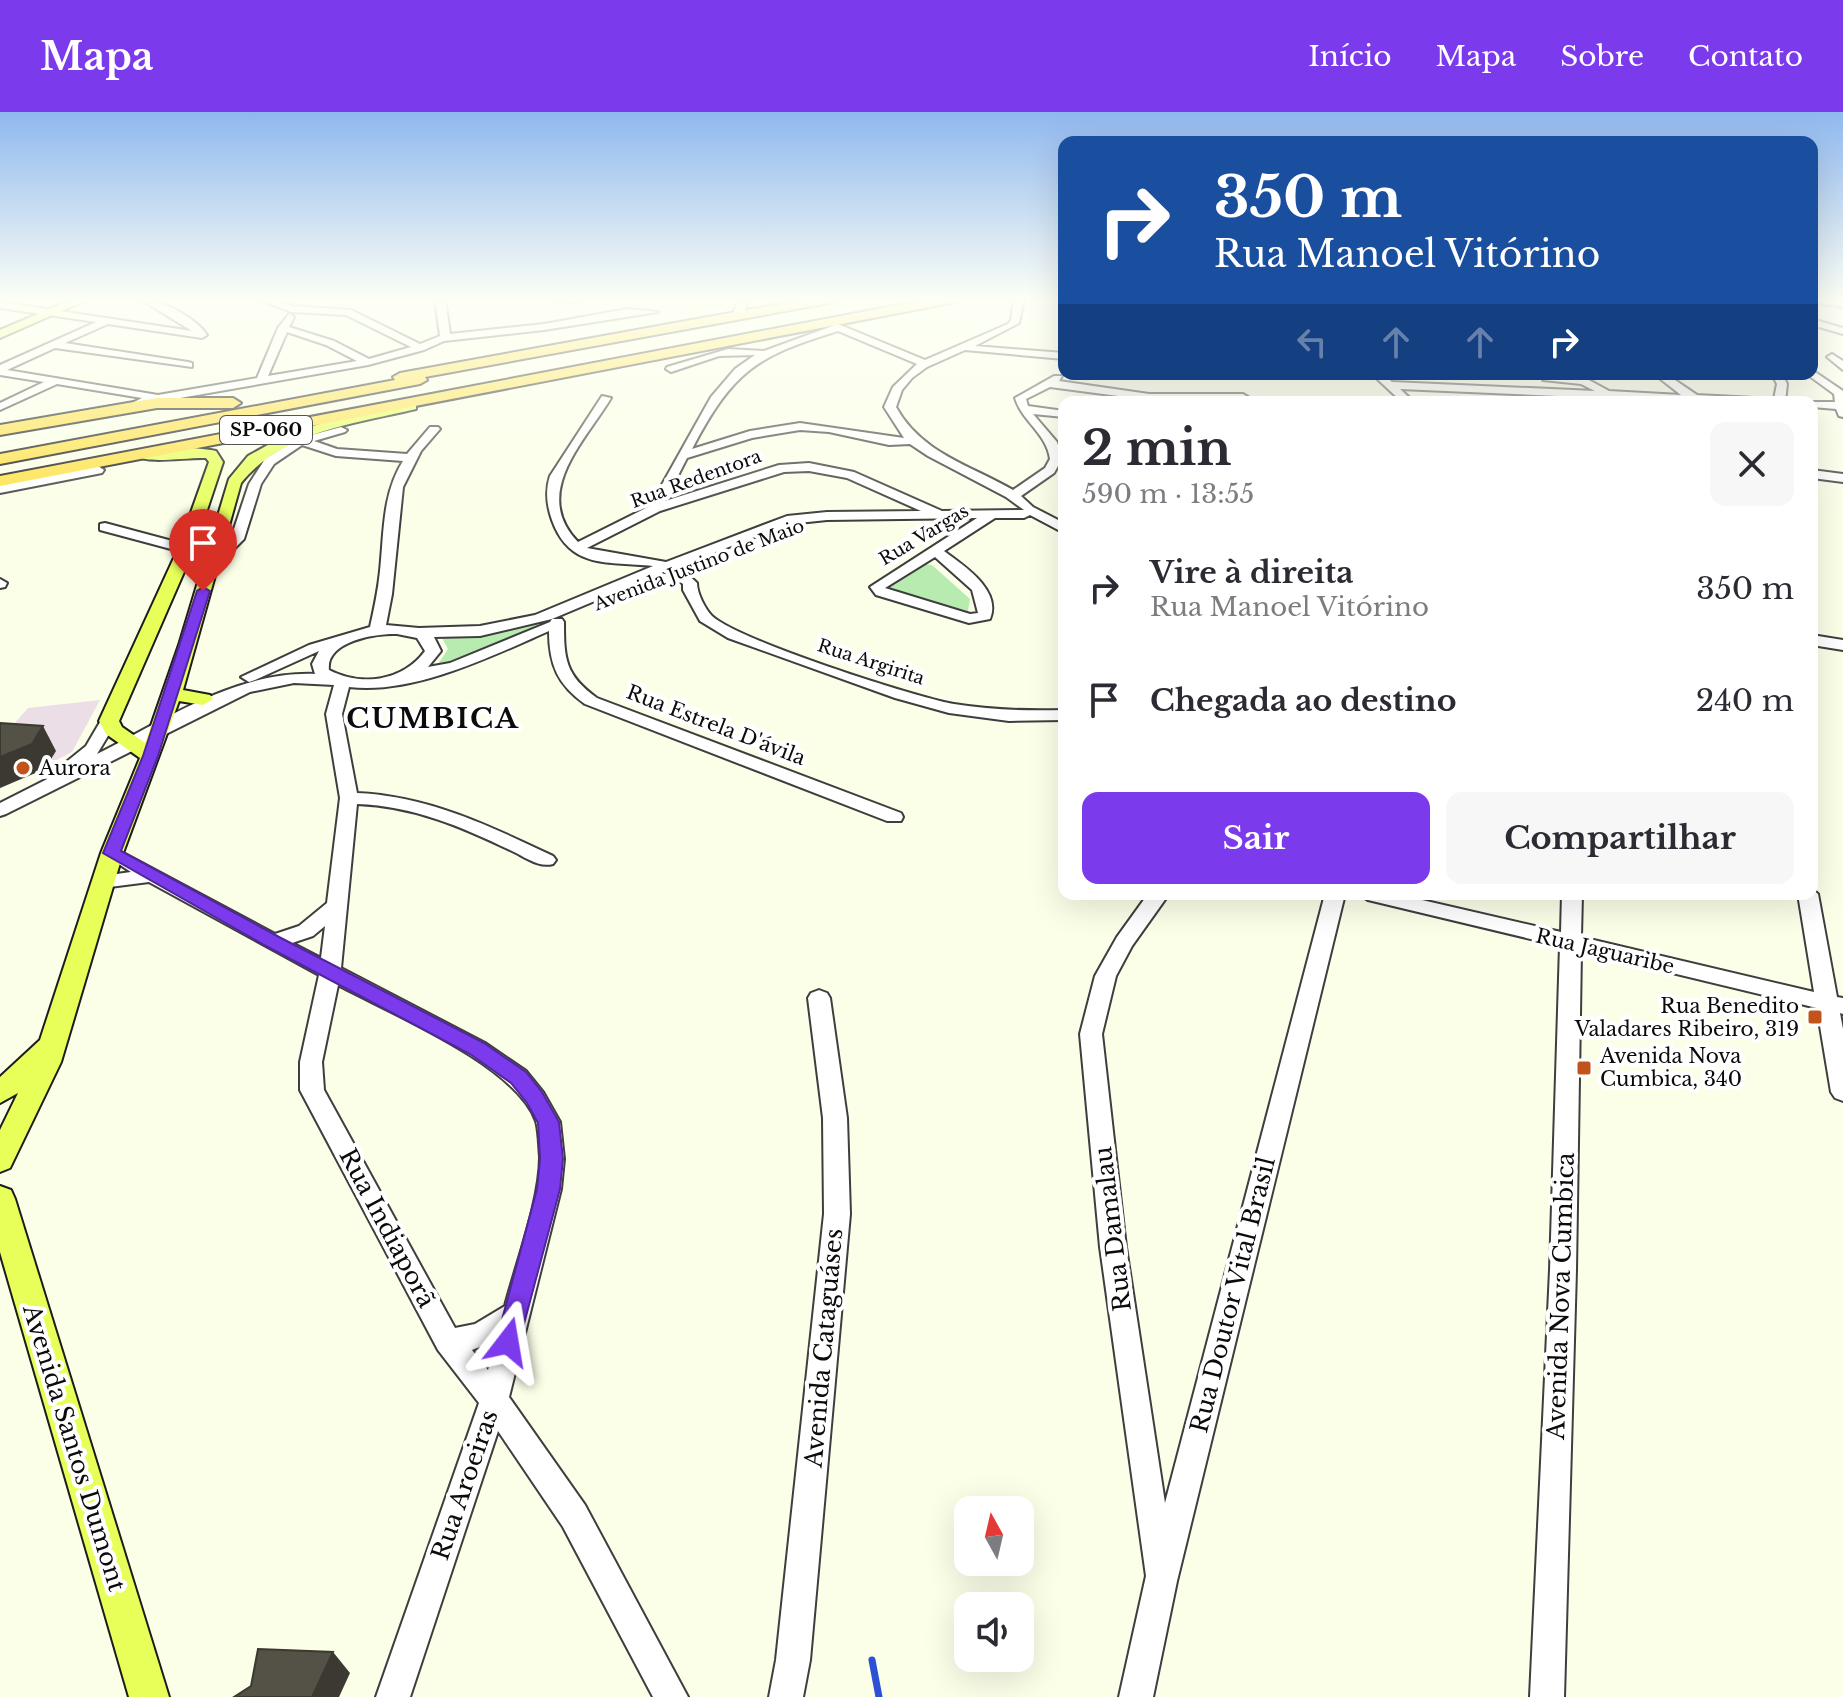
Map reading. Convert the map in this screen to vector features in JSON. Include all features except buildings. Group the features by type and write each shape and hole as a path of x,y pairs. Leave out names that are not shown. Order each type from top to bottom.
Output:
{"highway":[{"path":"0,431 157,403 276,400 421,373"},
{"name":"SP-060","path":"0,459 457,373"},
{"name":"SP-060","path":"0,466 491,373"},
{"name":"SP-060","path":"0,473 521,373"},
{"name":"SP-060","path":"0,481 564,373"},
{"path":"0,431 151,411 168,415 155,425 102,440"}],"main road":[{"path":"0,1160 39,1083 142,750 160,726 234,482 253,459 287,440 330,425 479,389"},
{"path":"52,470 166,453 211,454 216,462 186,549 109,721 113,730 142,750"},
{"path":"170,694 203,699"},
{"path":"0,1092 28,1070 52,1041"},
{"name":"Avenida Santos Dumont","path":"0,1199 149,1697"}],"street":[{"path":"15,373 56,381 176,384 260,383 312,373"},
{"path":"142,373 176,384"},
{"path":"0,431 176,384 183,373"},
{"path":"260,383 264,373"},
{"path":"655,508 728,382 740,373"},
{"path":"910,373 902,379 890,407 902,430 932,453 1021,507 1058,525"},
{"path":"1818,377 1841,392 1842,410 1818,405"},
{"path":"920,512 944,517 988,517 1021,507 1056,459 1052,444 1023,409 1020,398 1058,378"},
{"path":"1383,380 1401,396"},
{"path":"1433,380 1438,396"},
{"path":"1576,380 1610,395"},
{"path":"1667,380 1689,396"},
{"path":"0,407 56,381"},
{"path":"1047,383 1142,396"},
{"path":"1388,385 1437,386 1541,396"},
{"path":"1594,396 1627,396"},
{"path":"606,398 560,467 553,486 559,526 575,549 599,557 666,569"},
{"path":"1023,409 1058,413"},
{"path":"685,455 783,428 808,427 863,436 932,453"},
{"path":"377,631 385,596 392,499 408,458 434,429"},
{"path":"211,564 237,539 260,473 280,452 301,441 341,430"},
{"path":"863,436 902,430"},
{"path":"694,437 736,439"},
{"path":"895,443 913,440"},
{"path":"301,441 336,452 408,458"},
{"name":"Rua Redentora","path":"575,549 655,508 770,471 795,467 850,475 920,512"},
{"path":"0,489 98,470"},
{"path":"1818,475 1843,478"},
{"name":"Avenida Justino de Maio","path":"353,636 377,631 480,631 539,619 666,569 827,516 920,512"},
{"name":"Rua Vargas","path":"937,552 978,590 985,600 985,616 973,620 878,589 879,583 937,552 988,517"},
{"path":"105,527 186,549"},
{"name":"Avenida Justino de Maio","path":"373,683 454,667 517,641 666,569"},
{"name":"Rua Argirita","path":"666,569 690,590 705,618 733,635 901,695 981,713 1058,715"},
{"path":"385,596 414,632 431,641 433,651 418,668 395,679"},
{"name":"Rua Estrela D'ávila","path":"557,622 560,670 571,688 591,701 894,817"},
{"path":"337,681 322,672 322,656 353,636"},
{"path":"160,726 203,699 305,651 353,636"},
{"path":"517,641 557,642"},
{"path":"1818,641 1843,645"},
{"path":"160,726 256,684 291,677 373,683"},
{"name":"Rua Indiaporã","path":"337,681 335,727 347,773 349,798 334,908 330,971 313,1050 312,1090 448,1341 494,1400 574,1516 671,1697"},
{"path":"335,702 373,683"},
{"path":"0,800 85,756 93,749 109,721"},
{"path":"0,810 142,750"},
{"path":"349,798 377,798 424,806 546,860"},
{"name":"Rua Aroeiras","path":"112,853 477,1049 518,1077 535,1098 548,1122 552,1159 548,1189 494,1400 393,1697"},
{"path":"102,882 152,875"},
{"name":"Rua Damalau","path":"1154,900 1123,941 1100,985 1093,1009 1091,1034 1113,1247 1161,1581"},
{"name":"Rua Doutor Vital Brasil","path":"1136,1697 1161,1581 1333,900"},
{"name":"Rua Jaguaribe","path":"1393,900 1836,1004"},
{"name":"Avenida Nova Cumbica","path":"1547,1697 1563,1270 1572,900"},
{"path":"1810,900 1836,1004 1843,1092"},
{"path":"273,942 306,931 334,908"},
{"name":"Avenida Cataguáses","path":"786,1697 793,1660 837,1214 834,1103 819,998"},
{"path":"448,1341 480,1335 498,1327 516,1313"}],"shaded area":[{"path":"100,700 72,752 0,789 0,734 7,732 28,708"}],"green space":[{"path":"925,564 932,565 970,599 967,616 882,588"},
{"path":"661,572 664,575 436,667 448,649 441,636 529,626"}],"waterway":[{"path":"872,1660 879,1697"}],"place":[{"name":"Aurora","path":"23,768"},
{"name":"Rua Benedito Valadares Ribeiro, 319","path":"1815,1017"},
{"name":"Avenida Nova Cumbica, 340","path":"1584,1068"}],"district":[{"name":"CUMBICA","path":"433,718"}],"route":[{"path":"203,591 151,756 112,853 477,1049 518,1077 535,1098 548,1122 552,1159 548,1189 508,1342"}]}
